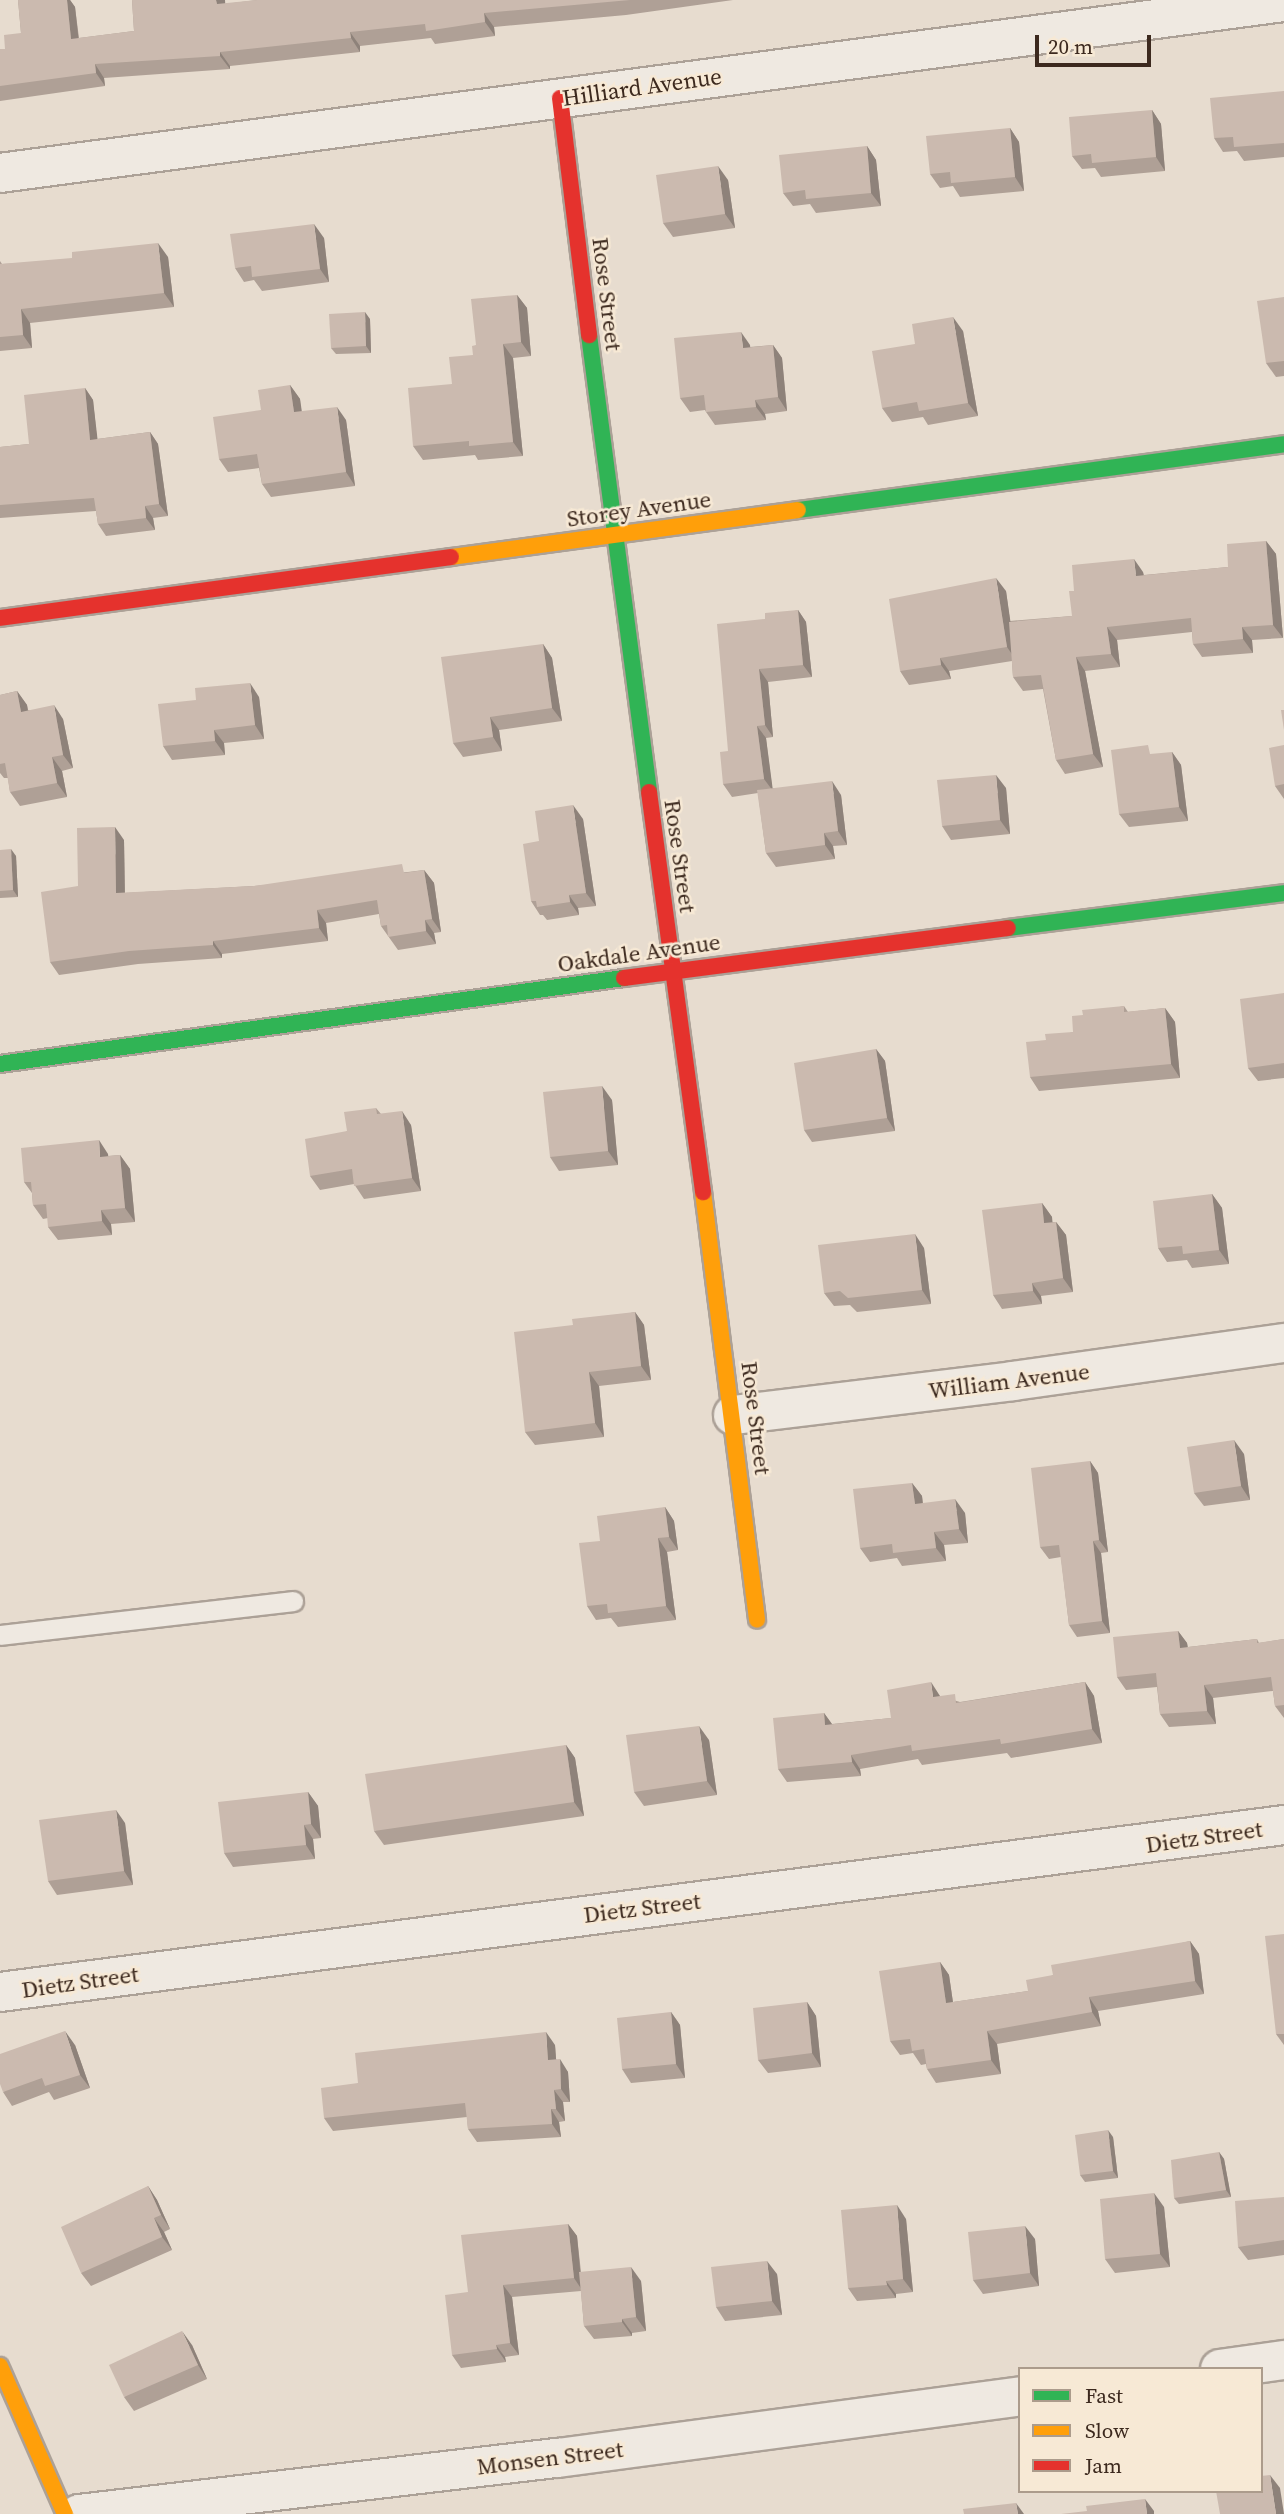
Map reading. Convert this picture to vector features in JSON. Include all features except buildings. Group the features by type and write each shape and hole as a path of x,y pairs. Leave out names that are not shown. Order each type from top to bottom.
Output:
{"street":[{"name":"Hilliard Avenue","path":"0,173 1284,2"},
{"name":"Rose Street","path":"560,98 614,536 733,1415 757,1620"},
{"name":"Storey Avenue","path":"0,618 1284,443"},
{"name":"Oakdale Avenue","path":"0,1064 673,971 1284,892"},
{"name":"William Avenue","path":"733,1415 1013,1381 1284,1343"},
{"name":"Dietz Street","path":"0,1992 1284,1825"},
{"path":"1234,2367 1284,2360"},
{"path":"0,2366 65,2514"},
{"name":"Monsen Street","path":"79,2514 558,2458 1018,2396"}],"lane":[{"path":"0,1634 293,1601"}],"traffic: fast":[{"path":"589,335 649,792"},
{"path":"798,510 1284,444"},
{"path":"1008,928 1284,893"},
{"path":"0,1064 624,978"}],"traffic: slow":[{"path":"451,557 798,510"},
{"path":"703,1192 757,1620"},
{"path":"0,2366 65,2514"}],"traffic: jam":[{"path":"560,98 589,335"},
{"path":"0,618 451,557"},
{"path":"649,792 703,1192"},
{"path":"624,978 1008,928"}]}
